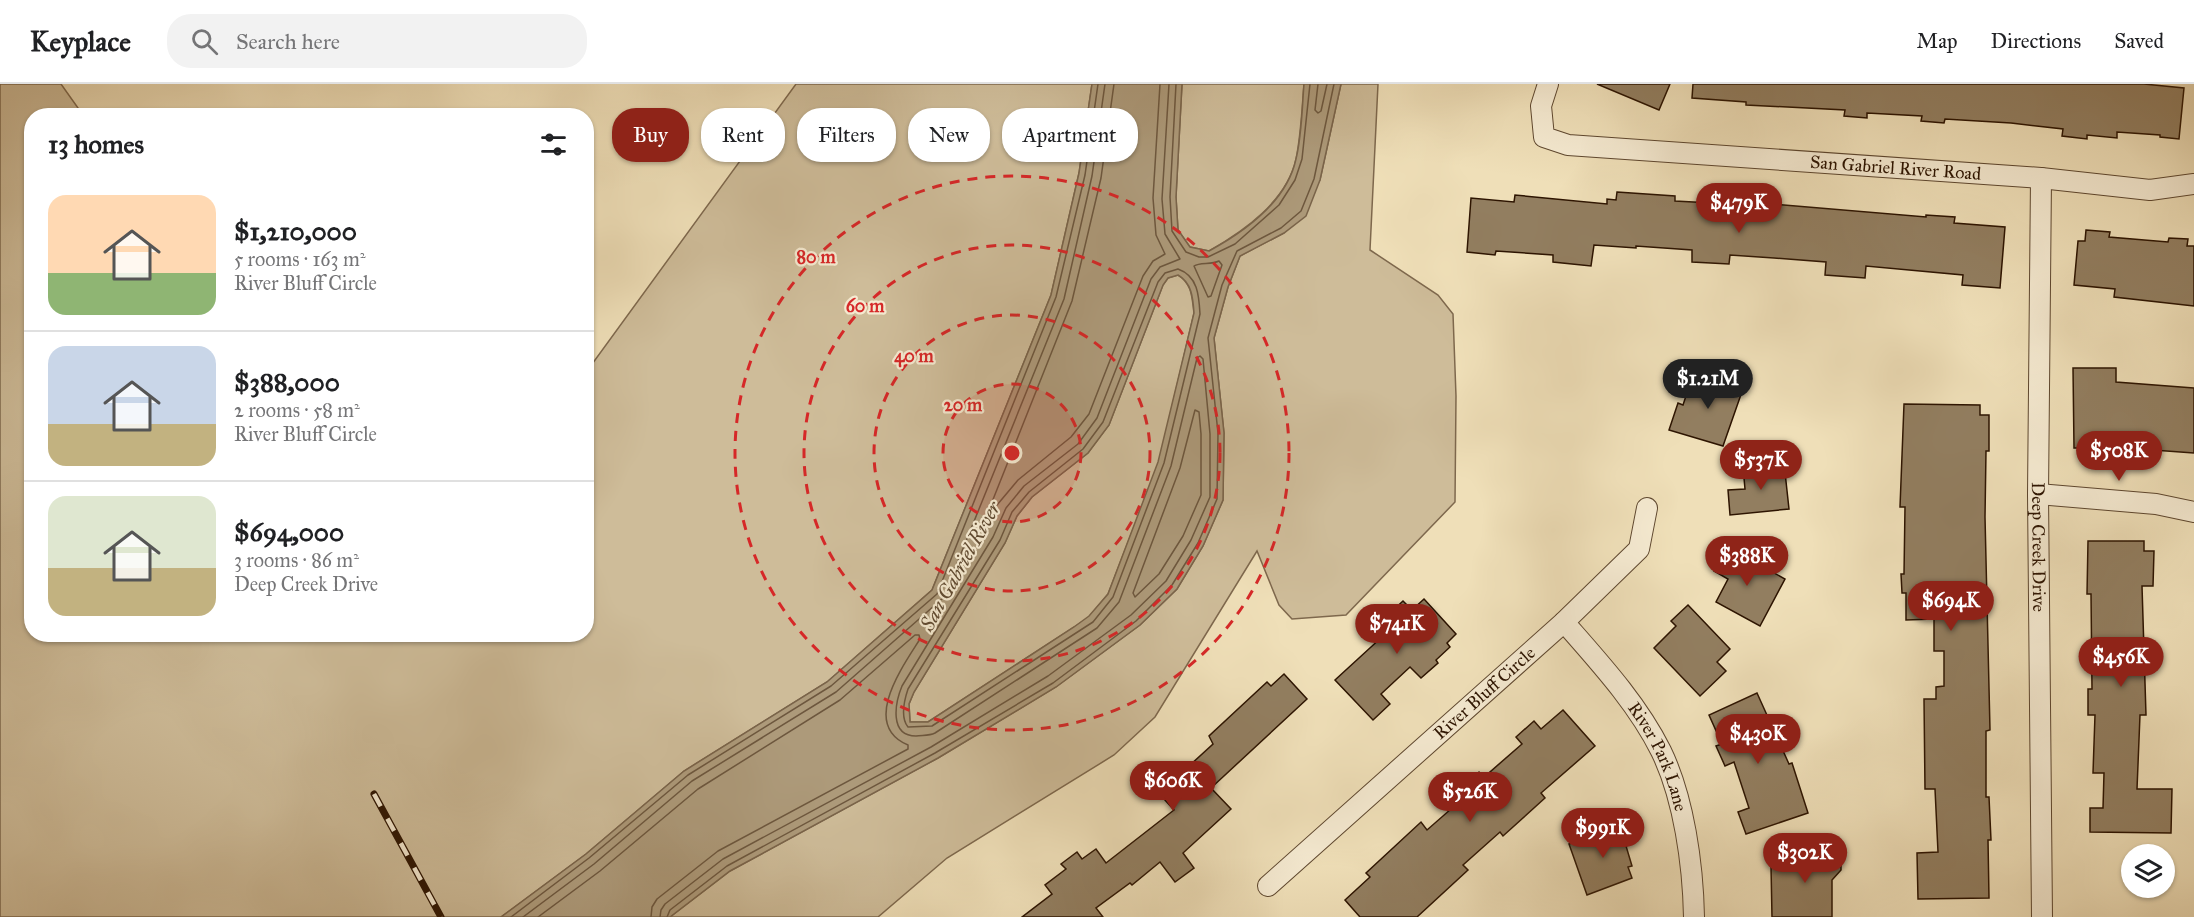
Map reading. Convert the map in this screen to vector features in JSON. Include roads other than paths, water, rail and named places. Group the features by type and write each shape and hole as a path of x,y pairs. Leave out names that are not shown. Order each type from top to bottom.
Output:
{"street":[{"name":"San Gabriel River Road","path":"1548,84 1541,106 1544,137 1568,145 2041,178 2151,190 2194,184"},
{"name":"Deep Creek Drive","path":"2041,178 2038,494 2042,917"},
{"path":"2038,494 2156,504 2194,512"},
{"name":"River Bluff Circle","path":"1268,886 1564,622 1639,549 1647,508"},
{"name":"River Park Lane","path":"1564,622 1634,707 1661,752 1683,814 1694,917"}],"water":[{"name":"San Gabriel River","path":"1092,84 1182,84 1176,197 1178,230 1190,247 1209,251 1250,225 1274,202 1284,188 1298,150 1304,84 1341,84 1320,180 1306,216 1284,233 1240,256 1228,287 1214,338 1224,433 1223,500 1203,546 1177,589 1140,625 1056,687 938,758 730,871 670,917 501,917 586,854 684,771 827,682 932,590 1051,295 1081,162 1138,162 1138,108 1088,108","holes":["1178,275 1191,291 1194,313 1158,462 1108,594 1089,616 1074,627 928,722 910,722 909,704 914,692 1005,543 1017,516 1032,497 1088,453 1109,425 1163,285 1168,278"]}],"railway":[{"path":"374,794 441,917"}]}
